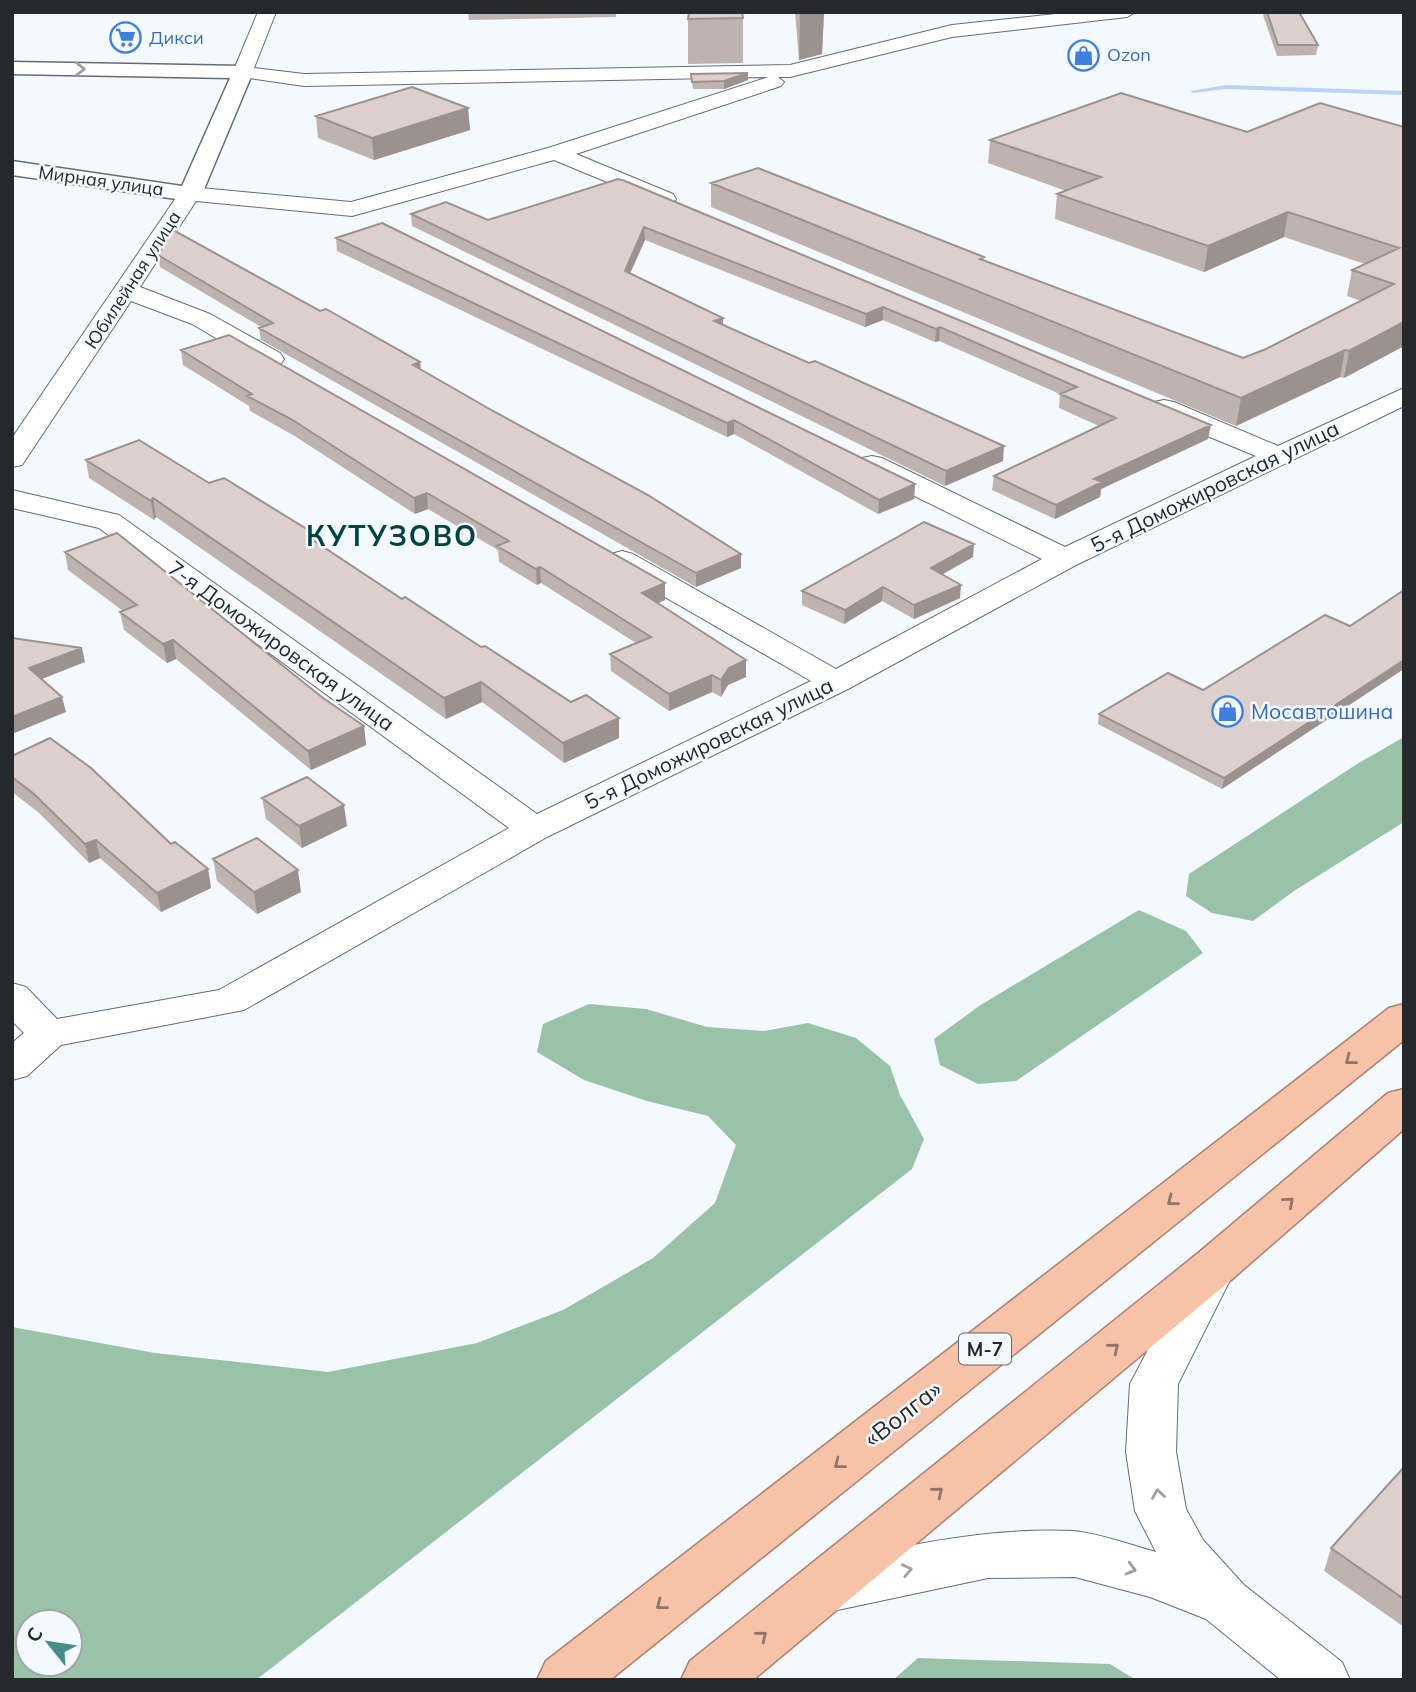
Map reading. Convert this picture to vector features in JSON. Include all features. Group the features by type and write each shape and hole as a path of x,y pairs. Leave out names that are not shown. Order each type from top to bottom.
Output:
{"highway":[{"name":"«Волга»","path":"566,1680 1404,1018"},
{"path":"709,1680 1214,1267 1404,1104"}],"street":[{"name":"Юбилейная улица","path":"12,459 190,194 267,12"},
{"path":"12,68 243,72 304,80 790,71 978,26 1127,12"},
{"path":"190,194 352,209 556,153 788,78 790,71"},
{"path":"556,153 683,207"},
{"name":"Мирная улица","path":"12,168 190,194"},
{"path":"352,209 390,228"},
{"path":"127,291 201,319 297,374"},
{"name":"5-я Доможировская улица","path":"48,1034 230,1001 534,829 836,682 1065,559 1404,396"},
{"path":"1141,398 1281,457"},
{"path":"852,454 1065,559"},
{"name":"7-я Доможировская улица","path":"12,499 109,521 534,829"},
{"path":"597,545 836,682"},
{"path":"12,996 48,1034 12,1066"},
{"path":"1214,1267 1154,1384 1151,1452 1161,1511 1184,1556 1224,1602 1322,1680"},
{"path":"817,1591 988,1555 1075,1554 1155,1576 1224,1602"}],"green space":[{"path":"1404,737 1404,822 1294,891 1253,921 1212,913 1186,896 1189,874 1357,764"},
{"path":"1139,910 1186,931 1203,953 1016,1081 978,1084 940,1065 934,1039 979,1006"},
{"path":"589,1004 646,1009 707,1027 764,1031 808,1023 856,1038 890,1066 900,1095 924,1139 912,1169 256,1680 12,1680 12,1327 155,1353 328,1372 477,1343 563,1310 653,1258 715,1203 736,1145 708,1116 647,1101 584,1080 537,1052 543,1024"},
{"path":"918,1658 1110,1664 1136,1680 893,1680"}],"building":[{"path":"689,12 742,12 743,18 688,19"},
{"path":"1267,12 1299,12 1318,45 1278,45"},
{"path":"748,73 724,81 692,82 691,74"},
{"path":"412,87 468,108 372,138 316,116"},
{"path":"1121,93 1247,132 1320,103 1404,127 1404,322 1349,351 1345,350 1241,398 711,183 758,168 984,257 980,259 1243,358 1394,284 1352,270 1399,248 1288,212 1208,246 1057,194 1101,177 990,140"},
{"path":"618,179 1211,425 1094,479 1102,482 1056,505 994,476 1116,418 1060,394 1077,387 940,327 936,329 883,307 866,314 644,227 625,271 723,318 714,321 809,363 815,361 1004,446 946,471 411,214 446,202 488,220"},
{"path":"382,223 915,484 879,500 734,420 727,423 336,238"},
{"path":"173,230 320,311 326,309 420,362 413,365 648,495 741,554 696,573 259,328 273,323 158,255"},
{"path":"229,335 665,583 642,593 746,660 729,668 721,680 712,675 669,694 610,654 651,637 540,567 536,569 497,546 509,541 427,493 414,498 291,419 247,396 252,394 181,350"},
{"path":"139,440 209,483 224,478 313,533 307,536 402,599 405,597 571,702 586,695 619,718 563,743 481,682 444,698 153,498 151,501 86,460"},
{"path":"924,522 974,544 931,568 961,585 914,605 883,587 845,610 802,591"},
{"path":"117,533 323,698 364,726 308,751 173,640 163,644 120,612 137,605 65,552"},
{"name":"Мосавтошина","path":"1404,590 1404,660 1224,778 1099,714 1168,673 1203,690 1325,615 1350,626"},
{"path":"12,638 82,648 29,668 62,697 12,717"},
{"path":"50,738 91,768 171,844 175,842 208,869 157,893 96,840 85,844 34,794 12,777 12,756"},
{"path":"307,777 344,805 299,826 262,798"},
{"path":"257,838 298,870 254,892 213,859"},
{"path":"1404,1467 1404,1599 1331,1548"}],"waterway":[{"path":"1193,91 1226,87 1404,93"}],"place":[{"name":"Дикси","path":"126,38"},
{"name":"Ozon","path":"1084,55"},
{"name":"Мосавтошина","path":"1228,712"}],"district":[{"name":"КУТУЗОВО","path":"392,536"}]}
